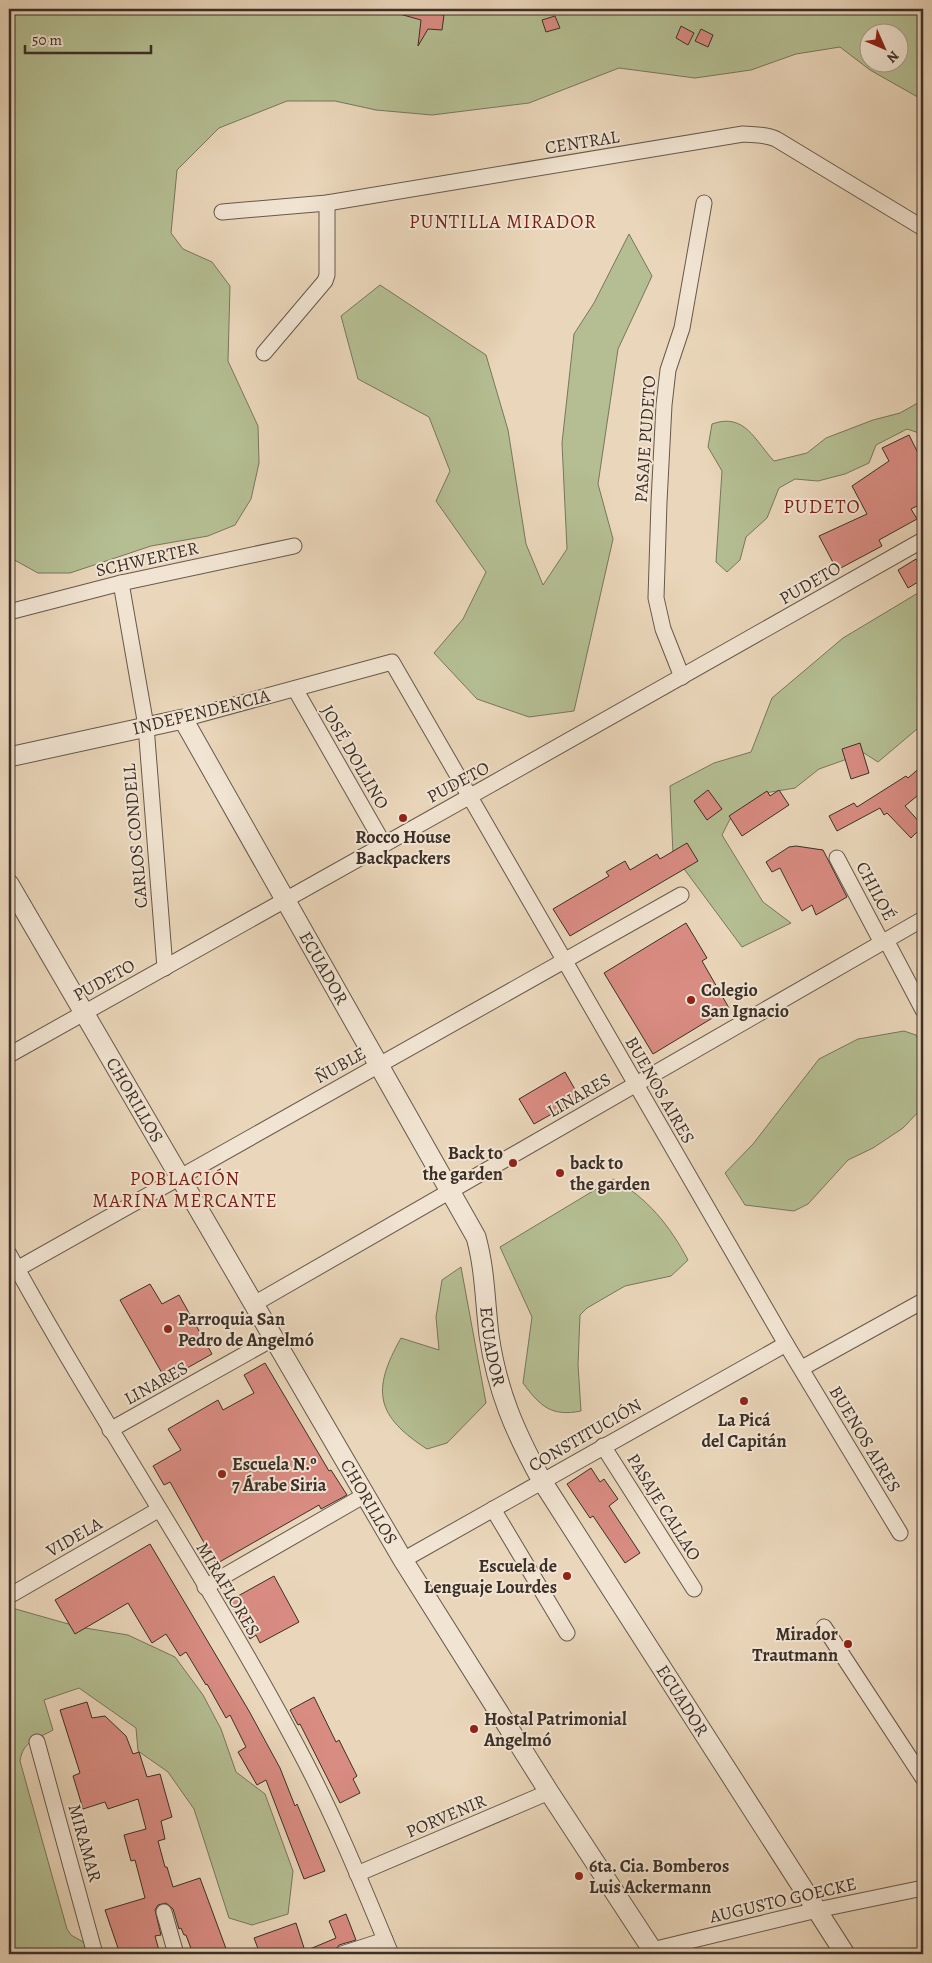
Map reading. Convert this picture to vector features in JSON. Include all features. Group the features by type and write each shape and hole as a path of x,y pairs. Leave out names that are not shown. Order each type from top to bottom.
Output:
{"street":[{"name":"CENTRAL","path":"222,212 327,202 755,134 767,135 776,139 923,228"},
{"path":"264,353 324,281 327,274 327,202"},
{"name":"PASAJE PUDETO","path":"682,677 663,629 656,598 660,482 668,370 682,328 704,203"},
{"name":"PUDETO","path":"9,1055 383,843 470,797 923,540"},
{"name":"SCHWERTER","path":"9,612 120,583 294,546"},
{"name":"CARLOS CONDELL","path":"120,583 146,726 165,968"},
{"name":"INDEPENDENCIA","path":"9,757 183,719 392,662"},
{"name":"BUENOS AIRES","path":"392,662 635,1085 786,1344 900,1534"},
{"name":"JOSÉ DOLLINO","path":"295,689 383,843"},
{"name":"ECUADOR","path":"183,719 476,1237 481,1256 489,1335 502,1399 520,1441 542,1481 845,1954"},
{"name":"CHILOÉ","path":"837,858 923,1010"},
{"name":"CHORILLOS","path":"9,884 404,1560 548,1792 654,1952"},
{"name":"ÑUBLE","path":"17,1269 681,895"},
{"name":"LINARES","path":"254,1304 923,919"},
{"name":"MIRAFLORES","path":"9,1254 110,1430 299,1748 357,1874 388,1947"},
{"path":"802,1368 923,1301"},
{"name":"LINARES","path":"110,1430 274,1338"},
{"name":"CONSTITUCIÓN","path":"404,1560 786,1344"},
{"name":"PASAJE CALLAO","path":"603,1446 694,1589"},
{"path":"205,1587 365,1495"},
{"path":"492,1509 567,1634"},
{"name":"VIDELA","path":"9,1596 158,1510"},
{"path":"824,1627 923,1778"},
{"name":"MIRAMAR","path":"37,1742 96,1954"},
{"name":"PORVENIR","path":"357,1874 548,1792"},
{"name":"AUGUSTO GOECKE","path":"654,1952 816,1910 923,1888"},
{"path":"164,1912 176,1954"},
{"path":"342,1954 388,1947"}],"green space":[{"path":"9,9 923,9 923,100 874,72 910,72 910,22 860,22 860,62 840,47 796,54 751,70 695,78 619,68 529,103 432,115 376,110 335,101 287,101 219,128 177,170 171,233 183,249 212,262 230,286 228,361 258,426 259,463 251,499 235,525 208,536 151,546 70,573 38,573 9,557"},
{"path":"629,234 652,276 618,349 598,484 613,539 574,711 529,717 477,699 434,653 463,619 486,572 436,501 450,471 429,417 358,379 341,316 380,285 486,355 508,430 526,544 543,585 567,549 562,443 574,334 594,303"},
{"path":"923,400 923,443 919,433 907,429 876,445 869,463 845,474 818,481 795,479 779,488 767,518 746,537 740,560 727,572 716,562 722,471 708,447 712,424 723,421 741,425 755,437 774,461 807,453 826,438 873,420 900,413"},
{"path":"923,590 923,724 878,762 864,753 819,769 795,788 765,793 730,819 722,835 763,902 791,923 742,947 673,854 670,786 714,763 751,752 772,698 843,638"},
{"path":"904,1031 916,1035 923,1048 923,1107 903,1128 873,1148 848,1160 808,1204 794,1211 745,1205 725,1173 753,1144 819,1059 858,1039"},
{"path":"613,1179 637,1194 647,1204 665,1224 688,1260 671,1276 625,1286 587,1308 580,1315 578,1365 581,1411 554,1411 541,1404 523,1383 532,1317 500,1247"},
{"path":"461,1267 486,1403 447,1443 427,1449 397,1425 388,1413 384,1401 383,1388 385,1373 401,1338 439,1350 436,1317 442,1280"},
{"path":"12,1608 79,1627 128,1635 175,1657 203,1695 221,1729 236,1772 265,1794 293,1871 288,1914 252,1925 229,1918 194,1809 168,1772 138,1751 136,1728 79,1688 44,1700 53,1730 28,1744 20,1761 67,1929 71,1935 85,1943 88,1954 9,1954 9,1610"}],"building":[{"path":"397,9 439,9 436,14 444,15 442,30 428,29 418,46 421,20 396,13"},
{"path":"555,16 560,28 546,32 542,20"},
{"path":"681,26 694,33 688,45 676,38"},
{"path":"701,29 713,35 708,47 695,41"},
{"path":"909,435 923,463 923,503 911,509 917,519 879,540 882,546 837,570 819,536 867,514 852,486 889,461 882,448"},
{"path":"916,559 923,571 923,579 908,588 898,570"},
{"path":"860,743 869,773 851,779 842,749"},
{"path":"923,765 923,791 905,806 923,826 911,838 887,813 884,815 880,808 837,831 829,816 854,803 857,807 906,776 908,778"},
{"path":"708,790 722,809 707,820 694,801"},
{"path":"779,790 789,805 742,836 729,816 767,791 770,796"},
{"path":"687,843 698,861 570,936 553,909 609,876 606,872 625,861 630,870 657,854 660,859"},
{"path":"796,846 823,850 847,897 816,915 812,905 802,911 780,868 772,872 766,862 789,847"},
{"path":"686,923 707,958 702,961 729,1008 653,1054 604,973"},
{"path":"565,1072 580,1098 534,1124 519,1099"},
{"name":"Parroquia San Pedro de Angelmó","path":"150,1284 162,1304 179,1295 212,1354 166,1380 120,1300"},
{"name":"Escuela N.º 7 Árabe Siria","path":"265,1363 329,1471 331,1470 347,1495 321,1509 319,1505 216,1564 170,1482 164,1485 153,1466 181,1450 168,1429 218,1400 223,1410 254,1393 244,1375"},
{"path":"591,1468 600,1482 604,1479 618,1499 609,1506 640,1553 625,1563 593,1516 590,1518 567,1484"},
{"path":"150,1544 249,1711 280,1768 325,1871 304,1879 266,1780 257,1785 238,1752 246,1747 230,1715 226,1718 186,1652 180,1656 166,1634 152,1643 128,1603 75,1634 55,1600"},
{"path":"274,1576 299,1622 260,1643 256,1635 250,1639 229,1601"},
{"path":"314,1697 336,1742 339,1740 357,1776 353,1779 360,1793 340,1803 300,1724 298,1725 290,1710"},
{"path":"87,1702 92,1718 105,1716 126,1736 133,1754 139,1752 147,1777 160,1774 172,1817 161,1821 165,1839 158,1841 165,1867 167,1867 173,1887 200,1878 228,1954 193,1954 186,1935 184,1935 181,1928 179,1929 173,1909 166,1903 158,1905 155,1910 161,1935 155,1936 160,1954 120,1954 105,1910 145,1898 135,1860 131,1861 124,1835 146,1829 138,1799 108,1809 105,1802 83,1809 73,1776 80,1773 60,1710"},
{"path":"346,1914 356,1940 339,1945 333,1954 260,1954 254,1938 296,1923 305,1951 336,1938 329,1921"}],"place":[{"name":"Rocco House Backpackers","path":"403,818"},
{"name":"Colegio San Ignacio","path":"691,1000"},
{"name":"Back to the garden","path":"513,1163"},
{"name":"back to the garden","path":"560,1173"},
{"name":"Parroquia San Pedro de Angelmó","path":"168,1329"},
{"name":"La Picá del Capitán","path":"744,1401"},
{"name":"Escuela N.º 7 Árabe Siria","path":"222,1474"},
{"name":"Escuela de Lenguaje Lourdes","path":"567,1576"},
{"name":"Mirador Trautmann","path":"848,1644"},
{"name":"Hostal Patrimonial Angelmó","path":"474,1729"},
{"name":"6ta. Cia. Bomberos Luis Ackermann","path":"579,1876"}],"district":[{"name":"PUNTILLA MIRADOR","path":"503,222"},
{"name":"PUDETO","path":"822,507"},
{"name":"POBLACIÓN MARINA MERCANTE","path":"185,1190"}]}
